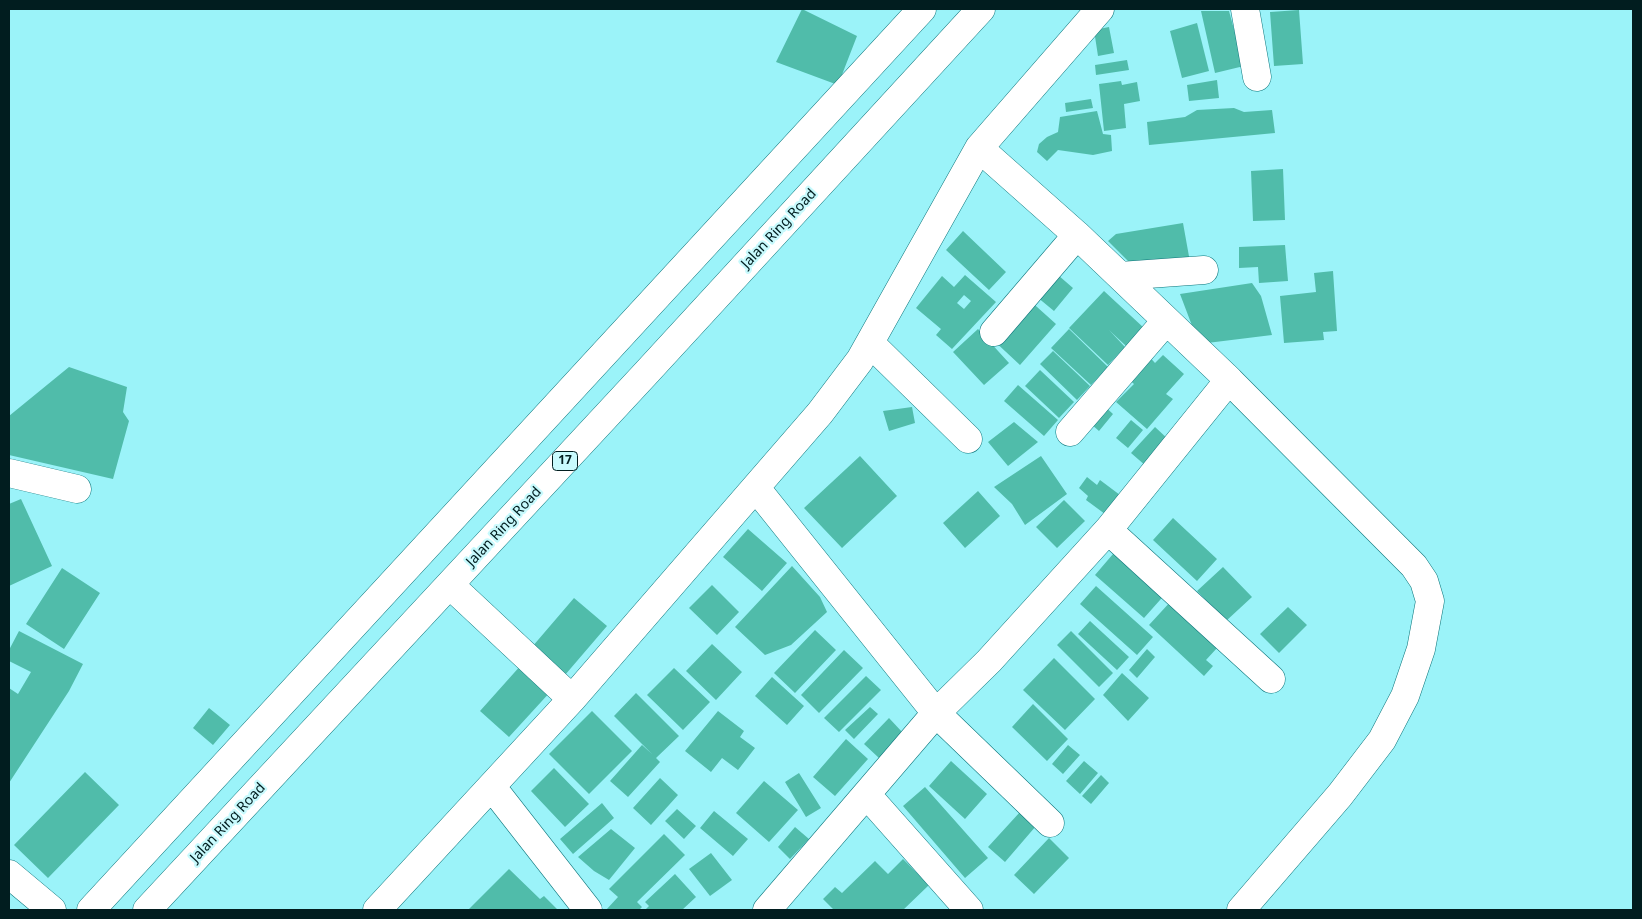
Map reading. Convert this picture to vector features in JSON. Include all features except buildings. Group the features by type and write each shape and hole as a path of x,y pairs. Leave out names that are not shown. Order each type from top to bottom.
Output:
{"main road":[{"path":"91,910 616,343 922,9"},
{"name":"Jalan Ring Road","path":"147,910 450,585 981,9"},
{"path":"377,910 572,699 661,594 820,413 860,360 979,148 1100,9"},
{"path":"1246,9 1257,77"},
{"path":"979,148 1077,235 1228,380 1414,566 1424,581 1430,602 1421,649 1405,696 1382,740 1340,795 1241,910"},
{"path":"994,332 1077,235"},
{"path":"1120,276 1204,270"},
{"path":"1070,432 1166,321"},
{"path":"616,343 648,371"},
{"path":"870,343 968,439"},
{"path":"767,910 936,713 989,661 1108,530 1228,380"},
{"path":"9,474 77,489"},
{"path":"756,488 936,713 1050,823"},
{"path":"1108,530 1271,679"},
{"path":"450,585 572,699"},
{"path":"492,787 588,910"},
{"path":"867,795 969,910"},
{"path":"9,874 52,910"}]}
